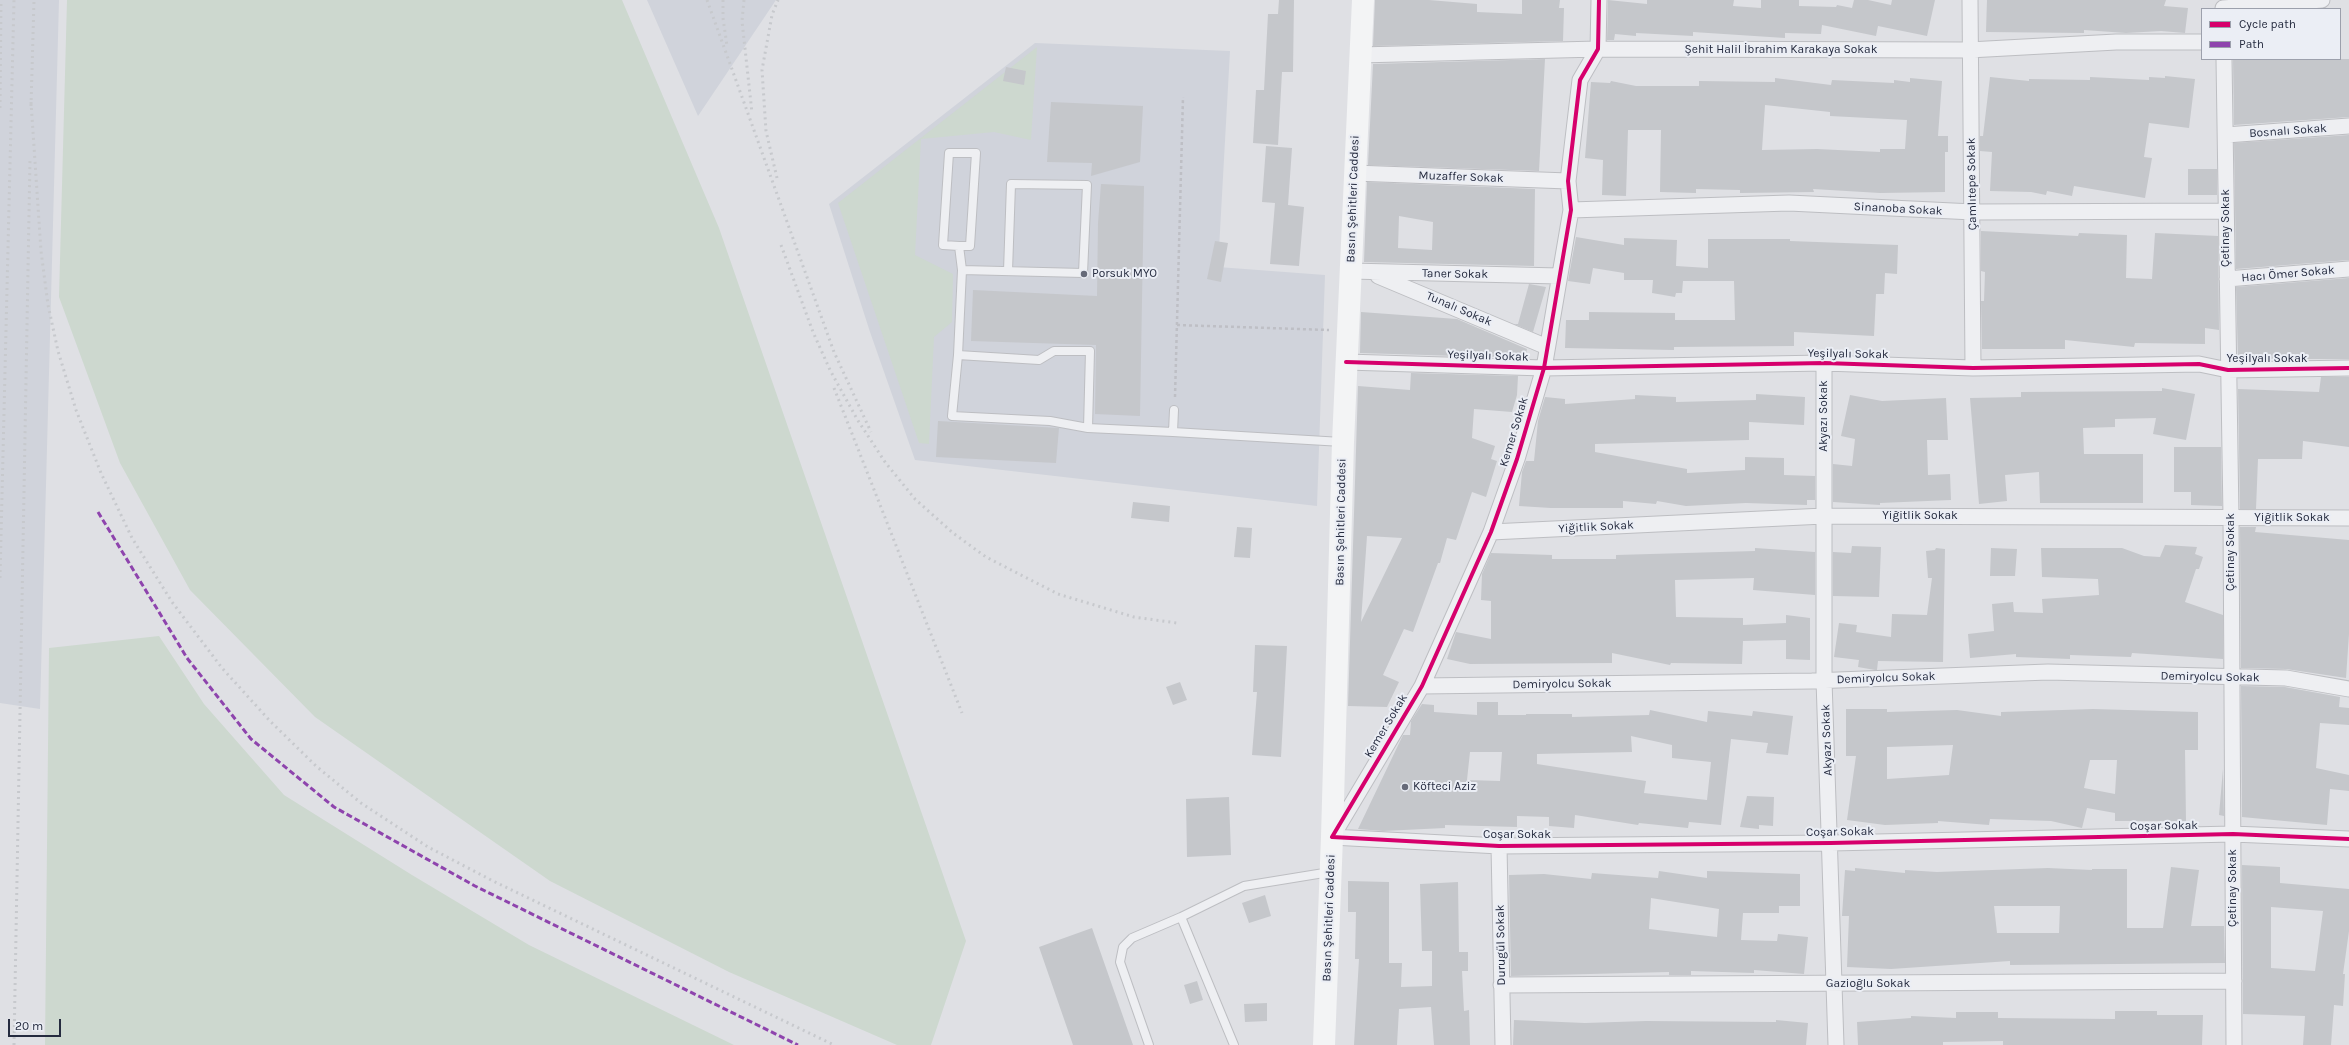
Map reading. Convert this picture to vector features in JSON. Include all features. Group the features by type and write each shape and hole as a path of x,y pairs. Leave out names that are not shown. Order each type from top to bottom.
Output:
{"main road":[{"name":"Basın Şehitleri Caddesi","path":"1324,1045 1331,872 1346,362 1348,331 1360,272 1354,173 1363,0"}],"street":[{"name":"Kemer Sokak","path":"1332,837 1422,686 1491,532 1517,459 1544,368 1571,210 1568,181 1580,80 1598,49 1599,0"},
{"name":"Çamlıtepe Sokak","path":"1970,0 1969,50 1973,212 1973,368"},
{"path":"2223,6 2322,0"},
{"name":"Şehit Halil İbrahim Karakaya Sokak","path":"1359,55 1598,49 1969,50 2116,42 2201,42"},
{"name":"Çetinay Sokak","path":"2224,60 2226,135 2226,279 2231,518 2234,1045"},
{"name":"Bosnalı Sokak","path":"2226,135 2349,126"},
{"name":"Muzaffer Sokak","path":"1354,173 1568,181"},
{"name":"Sinanoba Sokak","path":"1571,210 1789,203 1973,212 2226,211"},
{"name":"Hacı Ömer Sokak","path":"2226,279 2349,269"},
{"name":"Taner Sokak","path":"1360,272 1559,276"},
{"name":"Tunalı Sokak","path":"1360,272 1547,347"},
{"name":"Yeşilyalı Sokak","path":"1346,362 1544,368 1824,363 1973,368 2199,364 2228,370 2349,368"},
{"name":"Akyazı Sokak","path":"1824,363 1824,680 1831,843 1836,1045"},
{"name":"Yiğitlik Sokak","path":"1491,532 1824,516 2349,518"},
{"name":"Demiryolcu Sokak","path":"1422,686 1824,680 2048,672 2286,678 2349,689"},
{"name":"Coşar Sokak","path":"1332,837 1499,846 1831,843 2233,834 2349,838"},
{"name":"Durugül Sokak","path":"1499,846 1503,1045"},
{"name":"Gazioğlu Sokak","path":"1502,985 1834,985 2234,982"}],"lane":[{"path":"949,153 976,153 970,246 959,246 943,245 949,153"},
{"path":"962,270 1083,273 1087,185 1011,184 1008,271"},
{"path":"959,246 962,270 958,355 952,416 1050,421 1088,428 1343,442"},
{"path":"958,355 1039,360 1054,351 1090,351 1088,428"},
{"path":"1173,432 1174,410"},
{"path":"1149,1045 1120,962 1123,947 1132,938 1181,917 1244,886 1331,872"},
{"path":"1181,917 1234,1045"}],"path":[{"path":"1174,410 1183,97"},
{"path":"1177,325 1348,331"}],"shaded area":[{"path":"0,0 59,0 40,709 0,703"},
{"path":"67,0 622,0 719,228 966,941 931,1045 897,1045 729,972 550,881 315,717 190,590 120,463 59,297"},
{"path":"647,0 776,0 698,116"},
{"name":"Porsuk MYO","path":"1035,43 1230,51 1218,267 1325,275 1317,506 915,460 870,332 829,204"},
{"path":"1037,47 1031,140 994,132 921,139 915,255 953,274 952,322 934,337 929,444 919,443 838,203"},
{"path":"159,636 204,704 284,795 412,875 529,945 734,1045 45,1045 49,648"}],"building":[{"path":"1279,0 1294,0 1293,72 1282,72 1278,145 1253,143 1256,90 1264,90 1268,14 1278,14"},
{"path":"1375,0 1429,0 1477,4 1477,12 1522,14 1522,0 1560,0 1559,8 1564,8 1563,41 1373,46"},
{"path":"1608,0 1647,4 1647,0 1734,0 1733,6 1761,8 1761,0 1799,0 1799,6 1836,7 1837,5 1852,8 1854,0 1868,0 1891,5 1892,0 1935,0 1927,36 1878,26 1876,36 1822,25 1821,34 1785,33 1785,38 1693,32 1693,36 1636,33 1636,36 1615,34 1614,40 1607,40"},
{"path":"1987,0 2166,0 2164,6 2188,8 2185,33 2161,31 2126,33 2084,30 2084,33 1986,32"},
{"path":"1545,59 1539,171 1368,165 1373,64"},
{"path":"2349,59 2349,117 2234,125 2233,60"},
{"path":"1006,67 1026,71 1024,85 1003,81"},
{"path":"2165,76 2195,79 2189,128 2149,123 2144,157 2152,158 2145,198 2074,186 2072,196 2047,191 2046,195 2031,192 1990,191 1992,152 1980,151 1980,136 1983,136 1990,77 2029,81 2029,79 2090,80 2090,77 2149,80 2149,77 2165,78"},
{"path":"1775,78 1831,85 1832,80 1894,83 1894,80 1910,82 1910,78 1942,81 1938,136 1948,136 1948,152 1945,152 1945,192 1880,193 1813,189 1814,192 1740,193 1740,190 1696,189 1696,193 1660,192 1661,130 1628,130 1626,196 1602,195 1603,160 1585,158 1591,82 1610,83 1611,81 1636,86 1699,86 1699,81 1775,82","holes":["1765,105 1830,112 1830,116 1907,120 1905,149 1880,149 1880,152 1817,149 1762,150"]},
{"path":"1051,102 1143,106 1140,162 1091,176 1092,163 1047,162"},
{"path":"2349,135 2349,260 2236,269 2234,143"},
{"path":"1266,146 1292,148 1288,205 1304,207 1299,266 1270,264 1275,203 1262,202"},
{"path":"2188,169 2217,169 2217,195 2188,195"},
{"path":"1367,182 1535,189 1534,266 1364,262","holes":["1399,216 1433,222 1432,250 1398,248"]},
{"path":"1101,184 1144,186 1140,416 1095,414 1096,345 971,341 973,290 1097,296 1098,223"},
{"path":"1981,231 2078,236 2079,233 2127,235 2126,278 2152,279 2155,233 2218,236 2219,330 2205,328 2205,344 2135,343 2134,347 2065,340 2065,349 1982,349 1981,301 1984,301 1985,272 1981,271"},
{"path":"1576,237 1624,245 1624,238 1677,240 1676,266 1708,268 1708,239 1790,239 1790,241 1898,245 1897,274 1885,273 1884,294 1876,294 1874,336 1794,332 1794,346 1674,347 1674,350 1565,348 1566,320 1589,320 1589,312 1675,313 1675,320 1735,320 1734,281 1683,281 1682,293 1676,293 1675,297 1652,293 1653,280 1624,280 1624,273 1593,268 1590,284 1568,281"},
{"path":"1215,241 1228,243 1221,282 1207,279"},
{"path":"2349,278 2349,359 2238,359 2236,287"},
{"path":"1529,284 1546,287 1533,332 1514,324 1518,324"},
{"path":"1361,312 1457,319 1527,349 1525,358 1360,353"},
{"path":"1411,373 1518,376 1517,395 1512,412 1474,409 1472,438 1495,446 1491,459 1497,461 1486,497 1472,492 1456,540 1447,538 1440,563 1438,563 1413,632 1404,629 1383,675 1399,682 1387,707 1348,706 1358,386 1410,390","holes":["1367,536 1402,538 1361,622"]},
{"path":"2321,377 2349,377 2349,447 2303,441 2302,459 2258,459 2256,509 2240,509 2238,389 2319,392"},
{"path":"2162,388 2195,394 2186,440 2153,434 2156,418 2115,419 2115,427 2083,428 2084,454 2143,454 2143,503 2040,503 2039,472 2005,475 2007,501 1979,504 1970,398 2021,397 2021,392 2162,391"},
{"path":"1756,394 1805,397 1804,425 1749,422 1749,440 1595,444 1595,452 1687,469 1687,473 1745,470 1745,457 1784,458 1784,475 1815,476 1815,500 1807,500 1807,505 1746,503 1686,506 1657,501 1656,504 1623,501 1623,508 1551,508 1519,506 1522,472 1526,461 1534,461 1538,421 1545,397 1565,399 1565,404 1635,399 1635,395 1676,397 1676,402 1756,400"},
{"path":"1850,395 1882,401 1946,398 1948,440 1927,440 1928,475 1950,474 1951,500 1880,503 1880,505 1833,502 1833,464 1852,466 1855,439 1841,436"},
{"path":"938,421 1059,428 1056,463 936,457"},
{"path":"2174,447 2221,447 2222,506 2191,505 2191,492 2174,492"},
{"path":"1133,502 1170,506 1169,522 1131,518"},
{"path":"1237,527 1252,528 1250,558 1234,557"},
{"path":"2240,527 2256,527 2255,532 2349,540 2349,634 2346,678 2286,669 2241,668"},
{"path":"2165,545 2197,547 2195,554 2203,557 2199,569 2196,569 2185,602 2223,615 2223,659 2132,653 2131,657 2070,655 2070,659 2016,657 2016,654 1970,658 1968,634 1994,631 1992,604 2013,602 2014,612 2043,613 2042,599 2099,595 2098,579 2042,577 2041,548 2122,548 2144,556 2160,557"},
{"path":"1852,546 1881,547 1879,597 1833,596 1833,552 1851,553"},
{"path":"1755,548 1815,552 1815,595 1753,590 1754,578 1675,580 1676,617 1743,618 1743,625 1786,623 1786,615 1810,618 1810,660 1786,659 1786,640 1743,641 1742,664 1671,663 1670,665 1612,653 1612,663 1470,664 1447,659 1456,632 1491,639 1491,601 1481,600 1482,574 1491,553 1552,555 1552,559 1616,559 1616,555 1755,551"},
{"path":"1936,548 1945,549 1943,662 1878,661 1877,670 1875,670 1858,667 1859,660 1834,657 1839,623 1857,625 1856,632 1891,637 1892,614 1927,615 1932,578 1928,578 1926,551 1935,550"},
{"path":"1991,548 2017,549 2015,576 1990,576"},
{"path":"1255,645 1287,646 1281,757 1252,755 1257,692 1253,692"},
{"path":"1180,682 1187,700 1173,705 1166,687"},
{"path":"2241,686 2285,687 2340,697 2339,707 2349,708 2349,725 2320,723 2316,768 2349,775 2349,791 2330,789 2327,825 2242,817"},
{"path":"1477,702 1498,702 1498,715 1572,714 1572,717 1649,715 1650,710 1707,722 1708,711 1752,716 1753,711 1793,716 1788,755 1766,753 1768,743 1731,739 1721,825 1689,822 1688,828 1639,823 1638,825 1575,815 1574,828 1549,826 1549,817 1517,816 1517,827 1445,825 1445,828 1383,831 1358,829 1403,735 1410,735 1411,721 1422,704 1434,705 1434,712 1477,715","holes":["1631,736 1672,745 1672,758 1711,762 1707,800 1644,793 1646,781 1537,764 1537,754 1632,752","1470,752 1502,752 1500,781 1467,780"]},
{"path":"1846,709 1887,709 1887,712 1957,710 2001,716 2001,712 2093,709 2198,712 2198,750 2185,750 2186,821 2115,821 2115,813 2087,808 2082,828 2051,821 1990,819 1989,825 1938,821 1938,823 1885,825 1847,820 1856,756 1846,756","holes":["1953,745 1949,775 1887,779 1887,747","2090,760 2117,760 2115,794 2084,788"]},
{"path":"2223,769 2224,816 2219,815"},
{"path":"1747,796 1774,797 1773,826 1759,825 1759,829 1740,827"},
{"path":"1229,797 1231,855 1187,857 1186,799"},
{"path":"2242,865 2280,867 2280,883 2349,889 2349,931 2343,974 2345,974 2343,1006 2334,1005 2331,1045 2303,1045 2305,1016 2243,1014","holes":["2271,907 2323,911 2315,971 2271,968"]},
{"path":"2171,867 2199,870 2191,926 2224,926 2225,963 2010,965 2010,961 1891,969 1847,967 1849,916 1842,916 1845,870 1855,871 1855,868 1905,873 1905,870 1937,872 2048,868 2092,870 2127,869 2127,928 2163,928","holes":["1994,906 2060,906 2059,933 1997,933"]},
{"path":"1659,871 1707,878 1707,871 1800,874 1800,906 1779,906 1779,913 1743,913 1741,940 1777,941 1778,934 1808,937 1804,974 1754,970 1754,973 1691,971 1691,975 1669,975 1669,972 1511,976 1509,875 1544,874 1591,879 1592,873 1658,878","holes":["1651,898 1719,909 1717,937 1649,929"]},
{"path":"1348,881 1389,882 1389,963 1402,963 1401,987 1432,986 1432,951 1422,951 1420,884 1458,882 1459,952 1468,952 1468,971 1462,971 1464,1011 1469,1010 1470,1045 1434,1045 1431,1007 1399,1009 1397,1045 1354,1045 1359,959 1355,959 1356,912 1348,912"},
{"path":"1265,895 1271,916 1249,923 1242,903"},
{"path":"1092,928 1133,1045 1073,1045 1039,947"},
{"path":"1197,981 1203,1000 1190,1004 1184,985"},
{"path":"1267,1003 1267,1021 1245,1022 1244,1004"},
{"path":"2115,1011 2157,1011 2157,1015 2203,1015 2202,1045 2003,1045 2003,1041 1943,1042 1943,1045 1858,1045 1857,1022 1911,1018 1911,1016 1956,1018 1956,1012 1998,1012 1998,1018 2115,1019"},
{"path":"1514,1020 1585,1023 1646,1021 1776,1022 1776,1020 1808,1023 1806,1045 1513,1045"}],"railway":[{"path":"0,108 1,0"},
{"path":"0,578 14,0"},
{"path":"31,106 34,0"},
{"path":"707,0 834,352 871,432"},
{"path":"723,0 723,18 727,46"},
{"path":"744,0 742,21 752,113"},
{"path":"777,178 766,131 762,70 772,15 778,0"},
{"path":"31,102 41,251 48,305 58,351 76,410 101,473 132,538 172,602 222,668 270,721 316,766 361,803 428,847 493,881 834,1045"},
{"path":"14,1045 30,160"},
{"path":"781,245 813,332 830,370 857,419 885,462 915,499 953,533 986,557 1058,594 1134,617 1177,623"},
{"path":"834,388 962,713"}],"marked path":[{"path":"98,512 187,658 251,739 334,807 475,886 798,1045"}],"cycle path":[{"path":"1599,0 1598,49 1580,80 1568,181 1571,210 1544,368 1517,459 1491,532 1422,686 1332,837 1499,846 1831,843 2233,834 2349,839"},
{"path":"1346,362 1544,368 1824,363 1973,368 2199,364 2228,370 2349,368"}],"place":[{"name":"Porsuk MYO","path":"1084,274"},
{"name":"Köfteci Aziz","path":"1405,787"}]}
